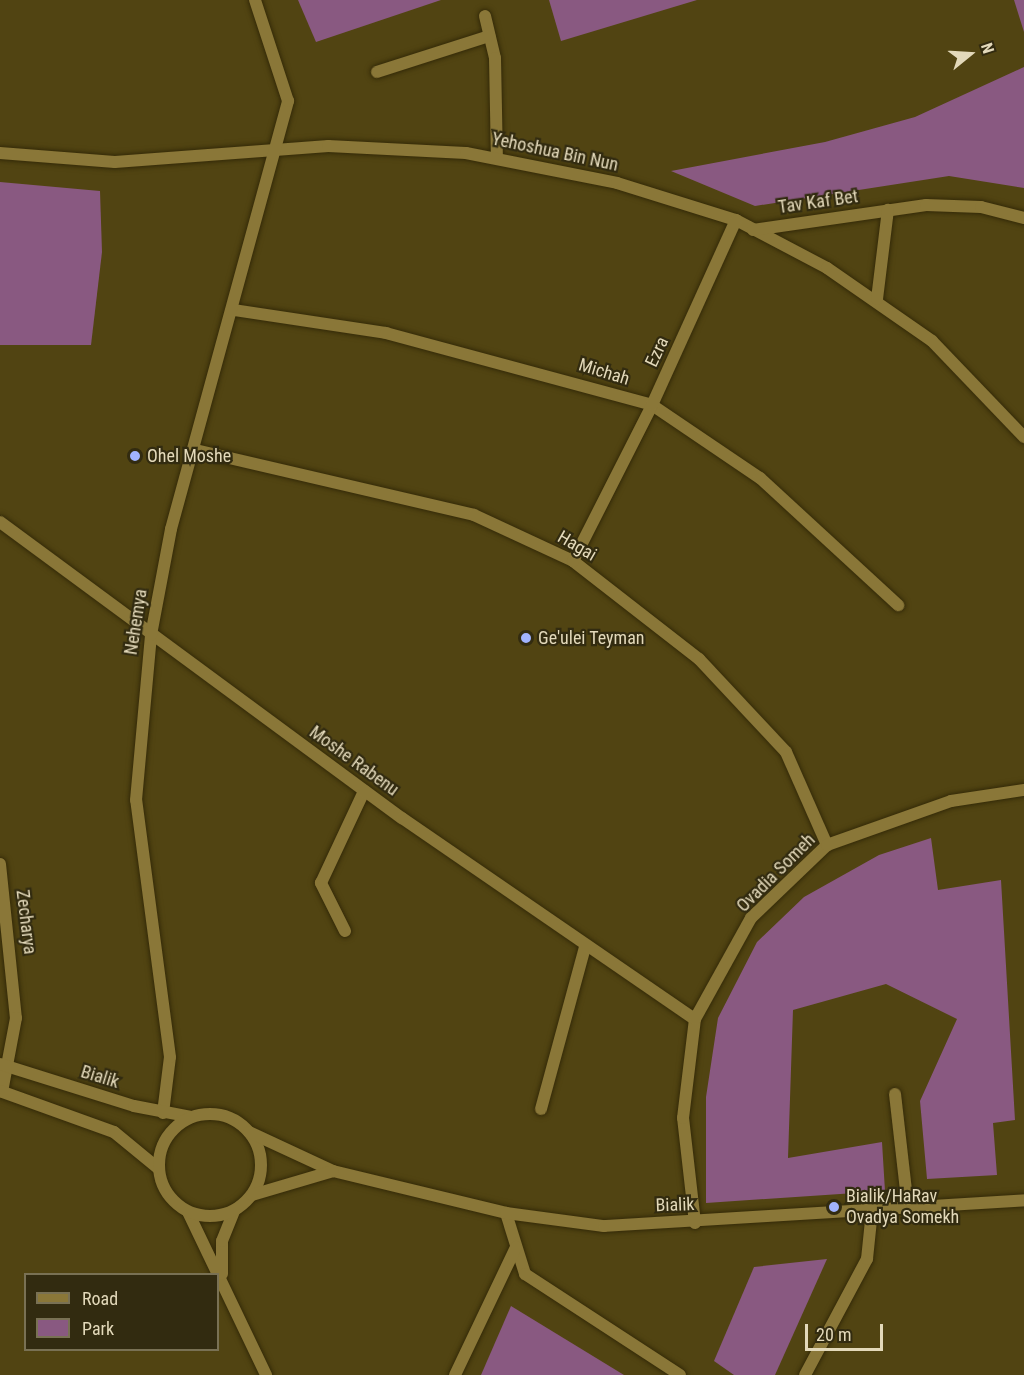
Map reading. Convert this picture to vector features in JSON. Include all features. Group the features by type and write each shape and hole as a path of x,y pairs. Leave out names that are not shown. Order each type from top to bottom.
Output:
{"street":[{"name":"Nehemya","path":"163,1113 170,1057 136,800 151,635 171,529 234,310 278,149 288,101 284,75 255,0"},
{"path":"485,16 497,89 497,158"},
{"path":"377,72 489,36"},
{"name":"Yehoshua Bin Nun","path":"0,153 115,162 328,146 497,158 616,183 735,220 877,299 932,341 1024,436"},
{"name":"Tav Kaf Bet","path":"753,230 926,204 981,207 1024,218"},
{"path":"877,299 888,210"},
{"name":"Ezra","path":"573,561 652,405 735,220"},
{"name":"Michah","path":"234,310 386,333 652,405 760,478 898,605"},
{"name":"Hagai","path":"195,450 474,515 573,561 699,659 786,752 827,845"},
{"name":"Moshe Rabenu","path":"0,522 364,791 585,947 694,1019"},
{"name":"Ovadia Someh","path":"695,1223 683,1118 694,1019 752,918 827,845 951,801 1024,790"},
{"path":"345,932 321,883 364,791"},
{"name":"Zecharya","path":"0,864 16,1018 1,1091"},
{"path":"541,1109 585,947"},
{"name":"Bialik","path":"5,1066 163,1113 191,1117"},
{"path":"1,1091 114,1132 159,1169 171,1199 188,1212 206,1217 234,1211"},
{"path":"895,1094 908,1208"},
{"path":"159,1169 163,1144 191,1117 216,1114 249,1132 261,1170 252,1195"},
{"name":"Bialik","path":"249,1132 333,1171 506,1213 604,1226 695,1223 1024,1200"},
{"path":"224,1284 222,1241 234,1211 252,1195 333,1171"},
{"path":"805,1375 867,1259 872,1211"},
{"path":"188,1212 218,1273"},
{"path":"506,1213 525,1274 680,1375"},
{"path":"455,1375 516,1247"},
{"path":"219,1274 266,1375"}],"green space":[{"path":"298,0 441,0 316,42"},
{"path":"549,0 697,0 561,41"},
{"path":"1014,0 1024,0 1024,32"},
{"path":"1024,67 1024,188 949,176 755,206 671,171 825,142 915,117"},
{"path":"0,182 100,191 102,252 91,345 0,345"},
{"path":"931,838 938,890 1001,880 1015,1120 993,1123 997,1175 927,1179 920,1101 957,1019 886,984 793,1010 788,1158 882,1142 885,1191 706,1203 706,1097 718,1018 757,942 804,897 879,855"},
{"path":"827,1259 775,1375 734,1375 714,1361 754,1267"},
{"path":"511,1306 624,1375 481,1375"}],"place":[{"name":"Ohel Moshe","path":"135,456"},
{"name":"Ge'ulei Teyman","path":"526,638"},
{"name":"Bialik/HaRav Ovadya Somekh","path":"834,1207"}]}
